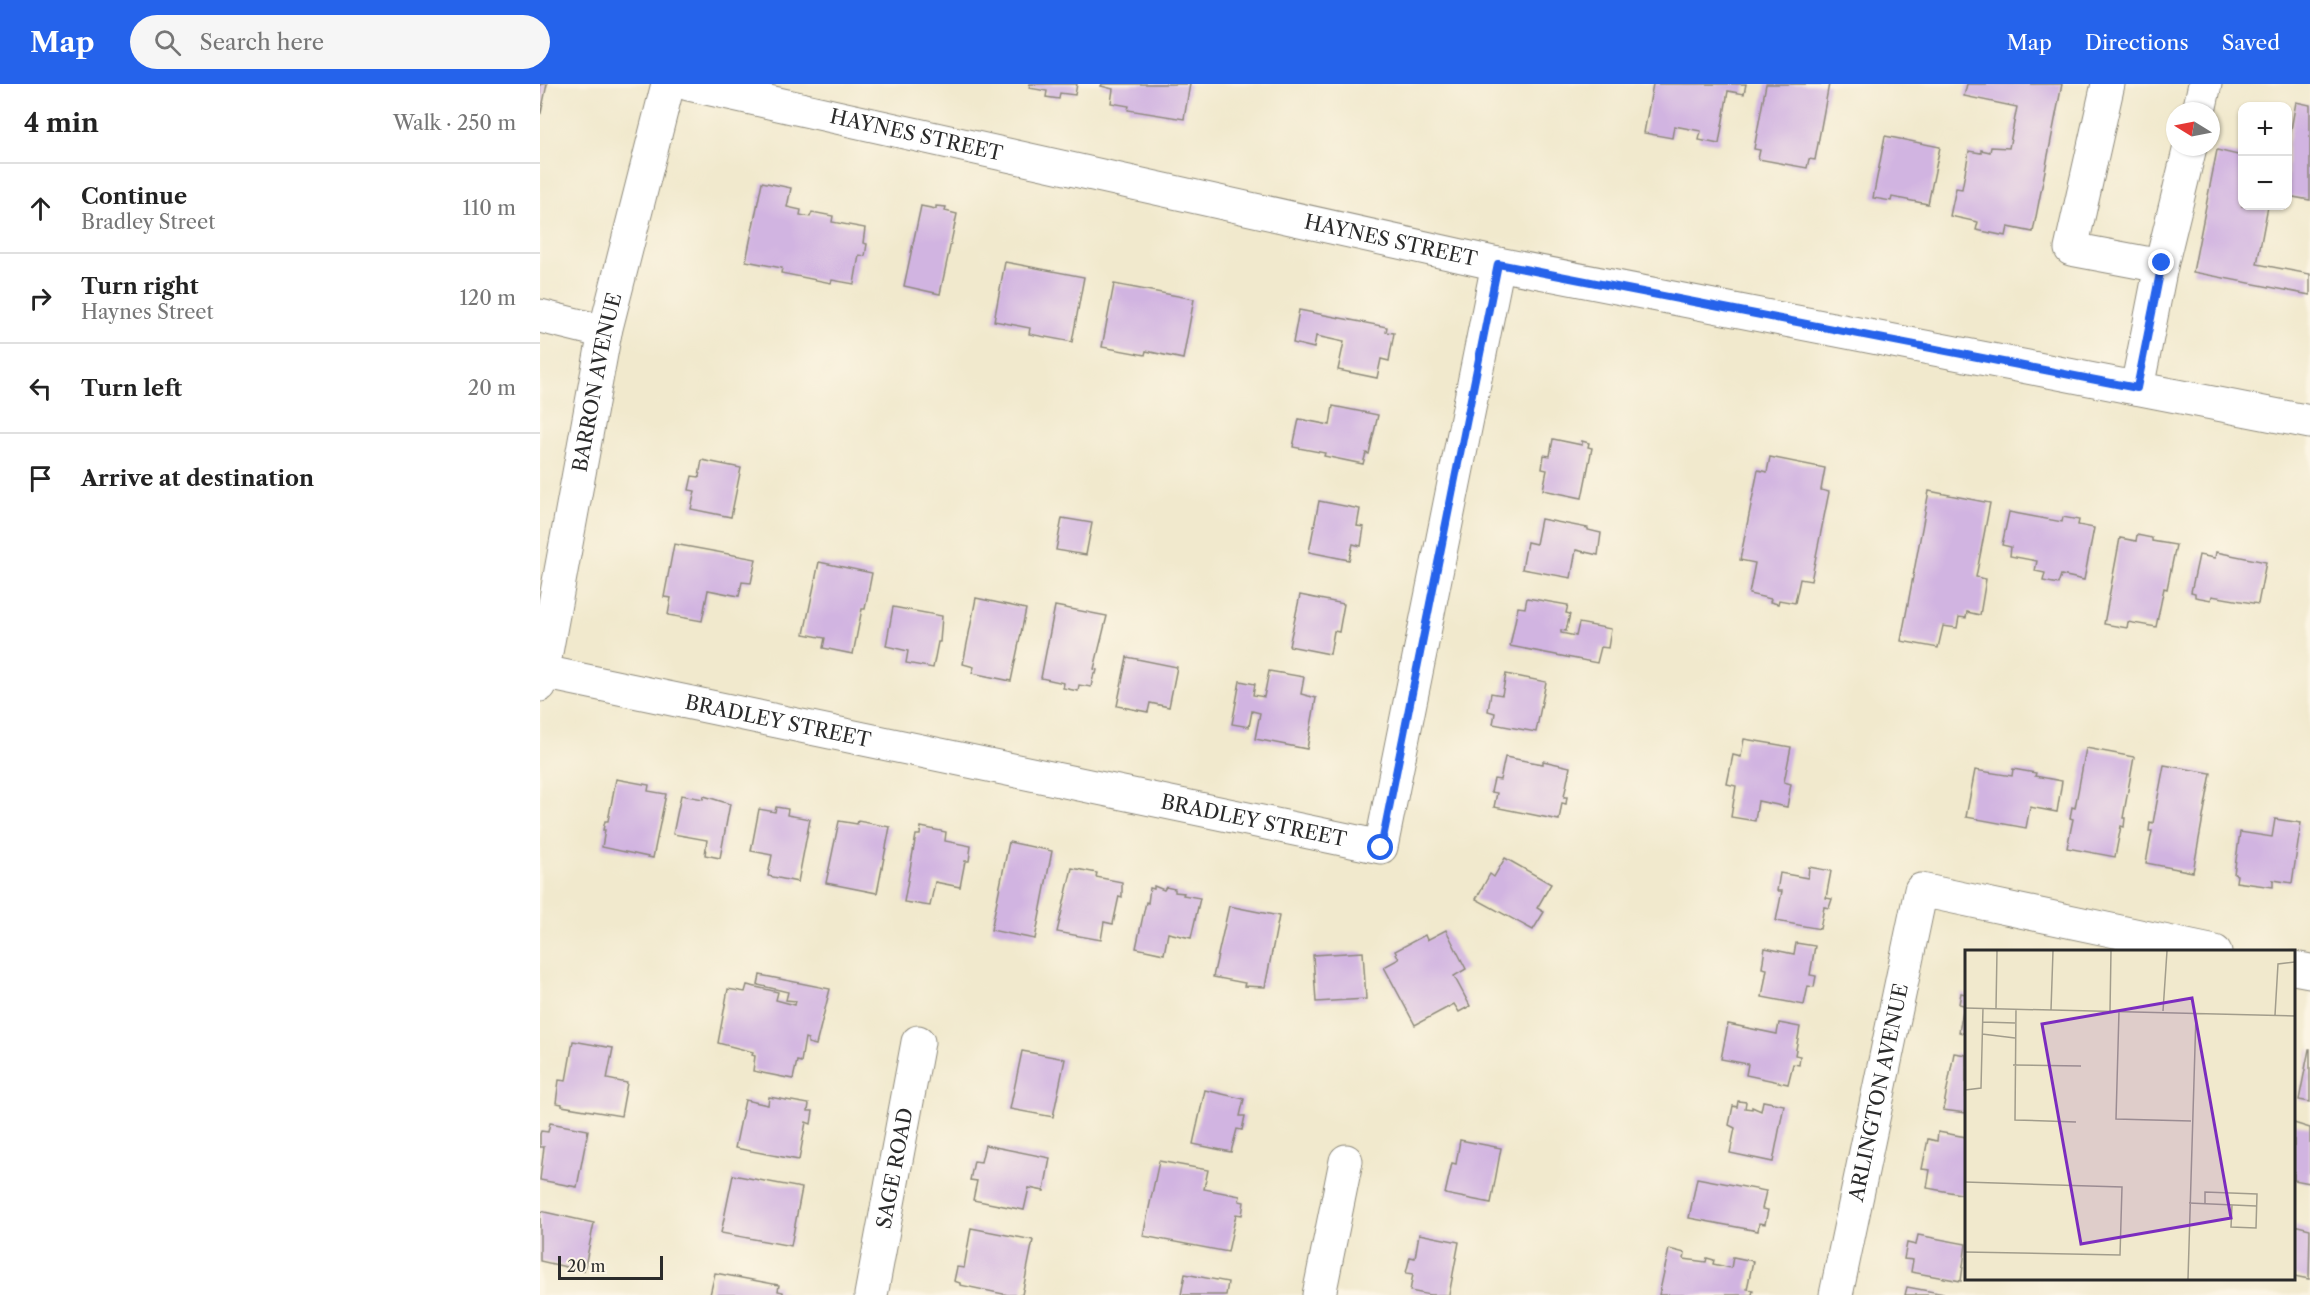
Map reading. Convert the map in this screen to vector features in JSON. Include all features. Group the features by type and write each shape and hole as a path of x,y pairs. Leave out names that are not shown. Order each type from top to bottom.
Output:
{"street":[{"name":"BARRON AVENUE","path":"541,678 605,332 668,84"},
{"name":"HAYNES STREET","path":"687,84 1498,264 2310,422"},
{"path":"2108,84 2071,249 2161,266"},
{"path":"2201,102 2205,84"},
{"path":"2137,388 2161,266 2188,156"},
{"name":"BRADLEY STREET","path":"541,678 1381,848 1498,264"},
{"path":"540,316 605,332"},
{"name":"ARLINGTON AVENUE","path":"1836,1295 1922,890 2210,950"},
{"path":"2295,968 2310,971"},
{"name":"SAGE ROAD","path":"871,1295 918,1042"},
{"path":"1319,1295 1346,1161"}],"building":[{"path":"540,84 547,84 541,113 540,112"},
{"path":"1030,84 1077,84 1075,95 1060,93 1059,99 1046,97 1047,91 1029,88"},
{"path":"1102,84 1190,84 1184,119 1128,110 1129,106 1111,103 1113,89 1101,86"},
{"path":"1653,84 1746,84 1744,94 1728,91 1719,144 1699,140 1701,131 1674,126 1672,138 1644,133"},
{"path":"1766,84 1829,84 1815,160 1809,159 1807,168 1758,159 1760,150 1754,149"},
{"path":"1967,84 2062,84 2033,232 2008,227 2006,236 1976,230 1978,222 1950,216 1956,188 1962,189 1969,151 1981,153 1981,150 1990,152 1991,147 2009,148 2017,107 1964,96"},
{"path":"2296,102 2310,105 2310,200 2292,197 2292,124"},
{"path":"1885,136 1940,147 1928,204 1892,197 1891,201 1873,198"},
{"path":"2220,151 2238,155 2238,210 2267,210 2257,264 2310,274 2310,295 2193,272 2216,156 2220,156"},
{"path":"762,182 791,188 787,207 801,210 800,215 810,217 812,212 833,216 832,222 865,228 863,243 867,244 865,256 859,255 854,284 832,280 831,283 781,273 782,268 746,261"},
{"path":"921,206 936,209 936,206 946,207 945,211 957,214 940,294 904,286"},
{"path":"1005,262 1084,277 1072,342 1029,334 1030,328 994,321"},
{"path":"1114,284 1194,299 1183,359 1146,351 1145,355 1102,347"},
{"path":"1299,310 1387,327 1386,332 1394,333 1389,361 1381,359 1377,378 1338,370 1344,342 1316,336 1314,348 1293,343"},
{"path":"1333,406 1378,415 1369,454 1366,453 1363,464 1293,447 1299,419 1330,425"},
{"path":"1553,439 1582,445 1582,441 1589,443 1588,447 1592,448 1582,498 1543,490 1547,470 1542,469 1544,455 1550,456"},
{"path":"1770,457 1825,468 1821,490 1829,492 1811,581 1800,579 1795,603 1779,600 1778,604 1770,602 1771,599 1749,594 1755,563 1740,560 1758,470 1767,472"},
{"path":"702,460 741,468 731,517 691,509 695,491 689,490 692,476 699,477"},
{"path":"1929,491 1990,503 1976,577 1986,579 1980,615 1967,612 1966,618 1959,617 1957,628 1943,626 1938,648 1901,641"},
{"path":"1319,501 1360,509 1357,526 1364,527 1361,546 1353,544 1349,560 1309,552"},
{"path":"2009,512 2062,522 2063,517 2079,520 2078,525 2094,528 2084,580 2061,575 2058,584 2043,581 2045,573 2035,571 2037,561 2010,556 2011,547 2002,545"},
{"path":"1062,518 1092,523 1086,555 1056,550"},
{"path":"1541,519 1588,528 1588,530 1601,533 1598,555 1576,550 1571,578 1522,569 1527,542 1536,544"},
{"path":"2137,535 2152,538 2152,541 2176,545 2156,627 2128,622 2127,628 2104,624 2120,538 2136,541"},
{"path":"674,544 756,559 751,583 742,582 739,596 708,590 702,621 668,615 671,598 664,597"},
{"path":"2216,552 2266,562 2258,604 2212,596 2211,600 2195,597 2195,593 2191,592 2199,555 2215,558"},
{"path":"819,562 872,573 853,654 823,648 825,638 804,634"},
{"path":"1300,595 1344,604 1339,632 1334,631 1330,654 1289,646"},
{"path":"976,598 1026,609 1011,681 972,673 974,667 963,664"},
{"path":"1527,598 1568,605 1566,613 1570,614 1566,631 1561,630 1561,633 1576,636 1579,623 1611,629 1608,648 1601,647 1597,663 1510,646 1518,607 1525,608"},
{"path":"1055,606 1107,616 1094,669 1097,670 1096,674 1094,673 1091,687 1079,685 1078,691 1063,688 1064,683 1041,678"},
{"path":"893,607 942,616 940,642 938,642 933,668 906,663 908,651 886,646"},
{"path":"1127,657 1177,667 1169,707 1150,703 1148,712 1117,706"},
{"path":"1269,671 1304,677 1301,694 1316,698 1307,749 1255,739 1260,713 1252,711 1249,727 1232,724 1240,681 1255,684 1253,695 1264,697"},
{"path":"1506,674 1546,682 1536,732 1493,724 1495,713 1488,711 1491,693 1502,695"},
{"path":"1744,739 1791,747 1784,782 1791,784 1787,807 1758,801 1755,821 1731,817 1736,786 1727,784 1733,755 1741,757"},
{"path":"2086,748 2134,757 2123,818 2125,818 2124,827 2121,826 2115,857 2067,848 2073,819 2070,818 2072,807 2075,808"},
{"path":"1505,757 1543,764 1543,761 1570,767 1564,797 1567,797 1566,804 1562,803 1559,820 1494,807 1497,793 1491,792 1494,779 1500,780"},
{"path":"2164,765 2211,773 2193,872 2146,863 2152,831 2149,831 2150,822 2153,823"},
{"path":"2013,769 2062,781 2057,812 2030,807 2026,828 1966,817 1975,770 2012,776"},
{"path":"616,779 649,785 648,791 666,794 653,858 602,847 605,830 603,830 605,821 608,821"},
{"path":"681,795 703,799 704,796 730,804 720,858 705,855 707,840 673,834"},
{"path":"776,807 788,809 787,815 810,819 798,882 768,876 772,855 751,851 759,809 775,812"},
{"path":"2275,819 2301,823 2292,883 2273,880 2273,887 2236,882 2237,875 2234,874 2240,832 2272,837"},
{"path":"839,821 857,824 858,821 890,827 877,893 826,883"},
{"path":"921,827 946,832 945,841 971,846 969,861 965,861 960,887 935,882 930,906 904,902 916,835 920,835"},
{"path":"1009,842 1052,851 1035,939 991,930"},
{"path":"1505,858 1551,884 1537,908 1544,912 1533,930 1476,899 1490,874 1494,877"},
{"path":"1809,867 1831,871 1826,898 1832,899 1829,908 1824,907 1820,929 1776,921 1782,891 1777,891 1780,873 1808,878"},
{"path":"1072,868 1097,873 1096,877 1122,882 1122,897 1119,896 1113,924 1104,922 1101,940 1057,932"},
{"path":"1154,886 1164,890 1166,887 1175,889 1175,892 1184,893 1183,895 1200,898 1191,938 1168,933 1164,954 1136,948 1150,888 1154,889"},
{"path":"1229,906 1279,916 1265,987 1244,986 1245,983 1213,977"},
{"path":"1446,930 1466,969 1454,976 1470,1006 1459,1012 1454,1004 1415,1025 1384,967 1399,959 1395,951 1425,935 1427,940"},
{"path":"1796,943 1815,946 1810,975 1816,976 1814,987 1808,986 1804,1005 1762,997 1767,969 1762,968 1765,948 1794,954"},
{"path":"1363,952 1366,999 1316,1002 1313,955"},
{"path":"760,975 830,989 816,1045 808,1043 808,1039 805,1038 801,1062 797,1061 793,1079 753,1071 755,1056 752,1055 753,1052 718,1043 728,989 745,992 747,985 778,992 776,1000 795,1005 796,1001 786,1000 788,992 758,985"},
{"path":"1961,993 1965,994 1965,1034 1959,1032 1964,1005 1959,1004"},
{"path":"1779,1023 1800,1027 1795,1055 1800,1056 1799,1065 1793,1064 1788,1084 1746,1075 1748,1064 1721,1059 1728,1024 1777,1034"},
{"path":"573,1041 613,1048 607,1079 627,1083 621,1116 556,1103 559,1080 566,1081"},
{"path":"2310,1049 2310,1102 2299,1100"},
{"path":"1022,1051 1065,1059 1053,1117 1010,1109"},
{"path":"1954,1053 1965,1055 1965,1113 1943,1110"},
{"path":"1205,1090 1244,1099 1240,1116 1245,1116 1242,1130 1237,1129 1231,1152 1193,1144"},
{"path":"769,1097 809,1104 808,1111 813,1111 811,1124 806,1122 799,1160 735,1148 745,1100 768,1105"},
{"path":"1738,1101 1746,1102 1745,1108 1752,1109 1752,1107 1761,1111 1763,1101 1784,1105 1773,1162 1730,1153 1735,1128 1729,1125 1733,1106 1737,1107"},
{"path":"550,1123 588,1130 577,1187 540,1180 544,1147 540,1147 540,1134 541,1131 548,1132"},
{"path":"2295,1123 2310,1128 2310,1183 2295,1180"},
{"path":"1938,1132 1965,1137 1965,1195 1927,1188 1930,1170 1922,1169 1928,1139 1937,1141"},
{"path":"1460,1140 1501,1148 1491,1203 1445,1194 1452,1163 1456,1164"},
{"path":"985,1145 1050,1158 1044,1191 1029,1188 1024,1210 973,1200 977,1181 970,1180 974,1161 981,1162"},
{"path":"1159,1161 1208,1170 1204,1189 1240,1196 1239,1201 1244,1202 1242,1215 1236,1214 1228,1252 1143,1236"},
{"path":"733,1175 802,1188 791,1246 721,1233"},
{"path":"1697,1178 1766,1191 1762,1209 1768,1210 1765,1224 1759,1223 1758,1231 1689,1218"},
{"path":"540,1211 594,1223 584,1271 540,1261"},
{"path":"2295,1225 2310,1229 2309,1279 2295,1276"},
{"path":"971,1228 1033,1240 1022,1295 1008,1295 960,1285 954,1281 957,1267 964,1268"},
{"path":"1419,1234 1459,1242 1449,1295 1430,1295 1410,1291 1413,1274 1406,1273 1410,1257 1415,1258"},
{"path":"1918,1235 1965,1244 1961,1281 1911,1272 1913,1260 1904,1259 1907,1243 1916,1245"},
{"path":"1669,1249 1685,1253 1684,1259 1706,1262 1707,1258 1714,1260 1713,1264 1731,1268 1733,1257 1753,1261 1747,1289 1753,1290 1752,1295 1659,1295"},
{"path":"715,1273 779,1285 778,1291 783,1292 783,1295 710,1295"},
{"path":"1185,1274 1228,1282 1226,1295 1181,1295"},
{"path":"1907,1287 1945,1294 1945,1295 1905,1295"}],"route":[{"path":"1381,848 1498,264 2137,388 2162,263"}]}
